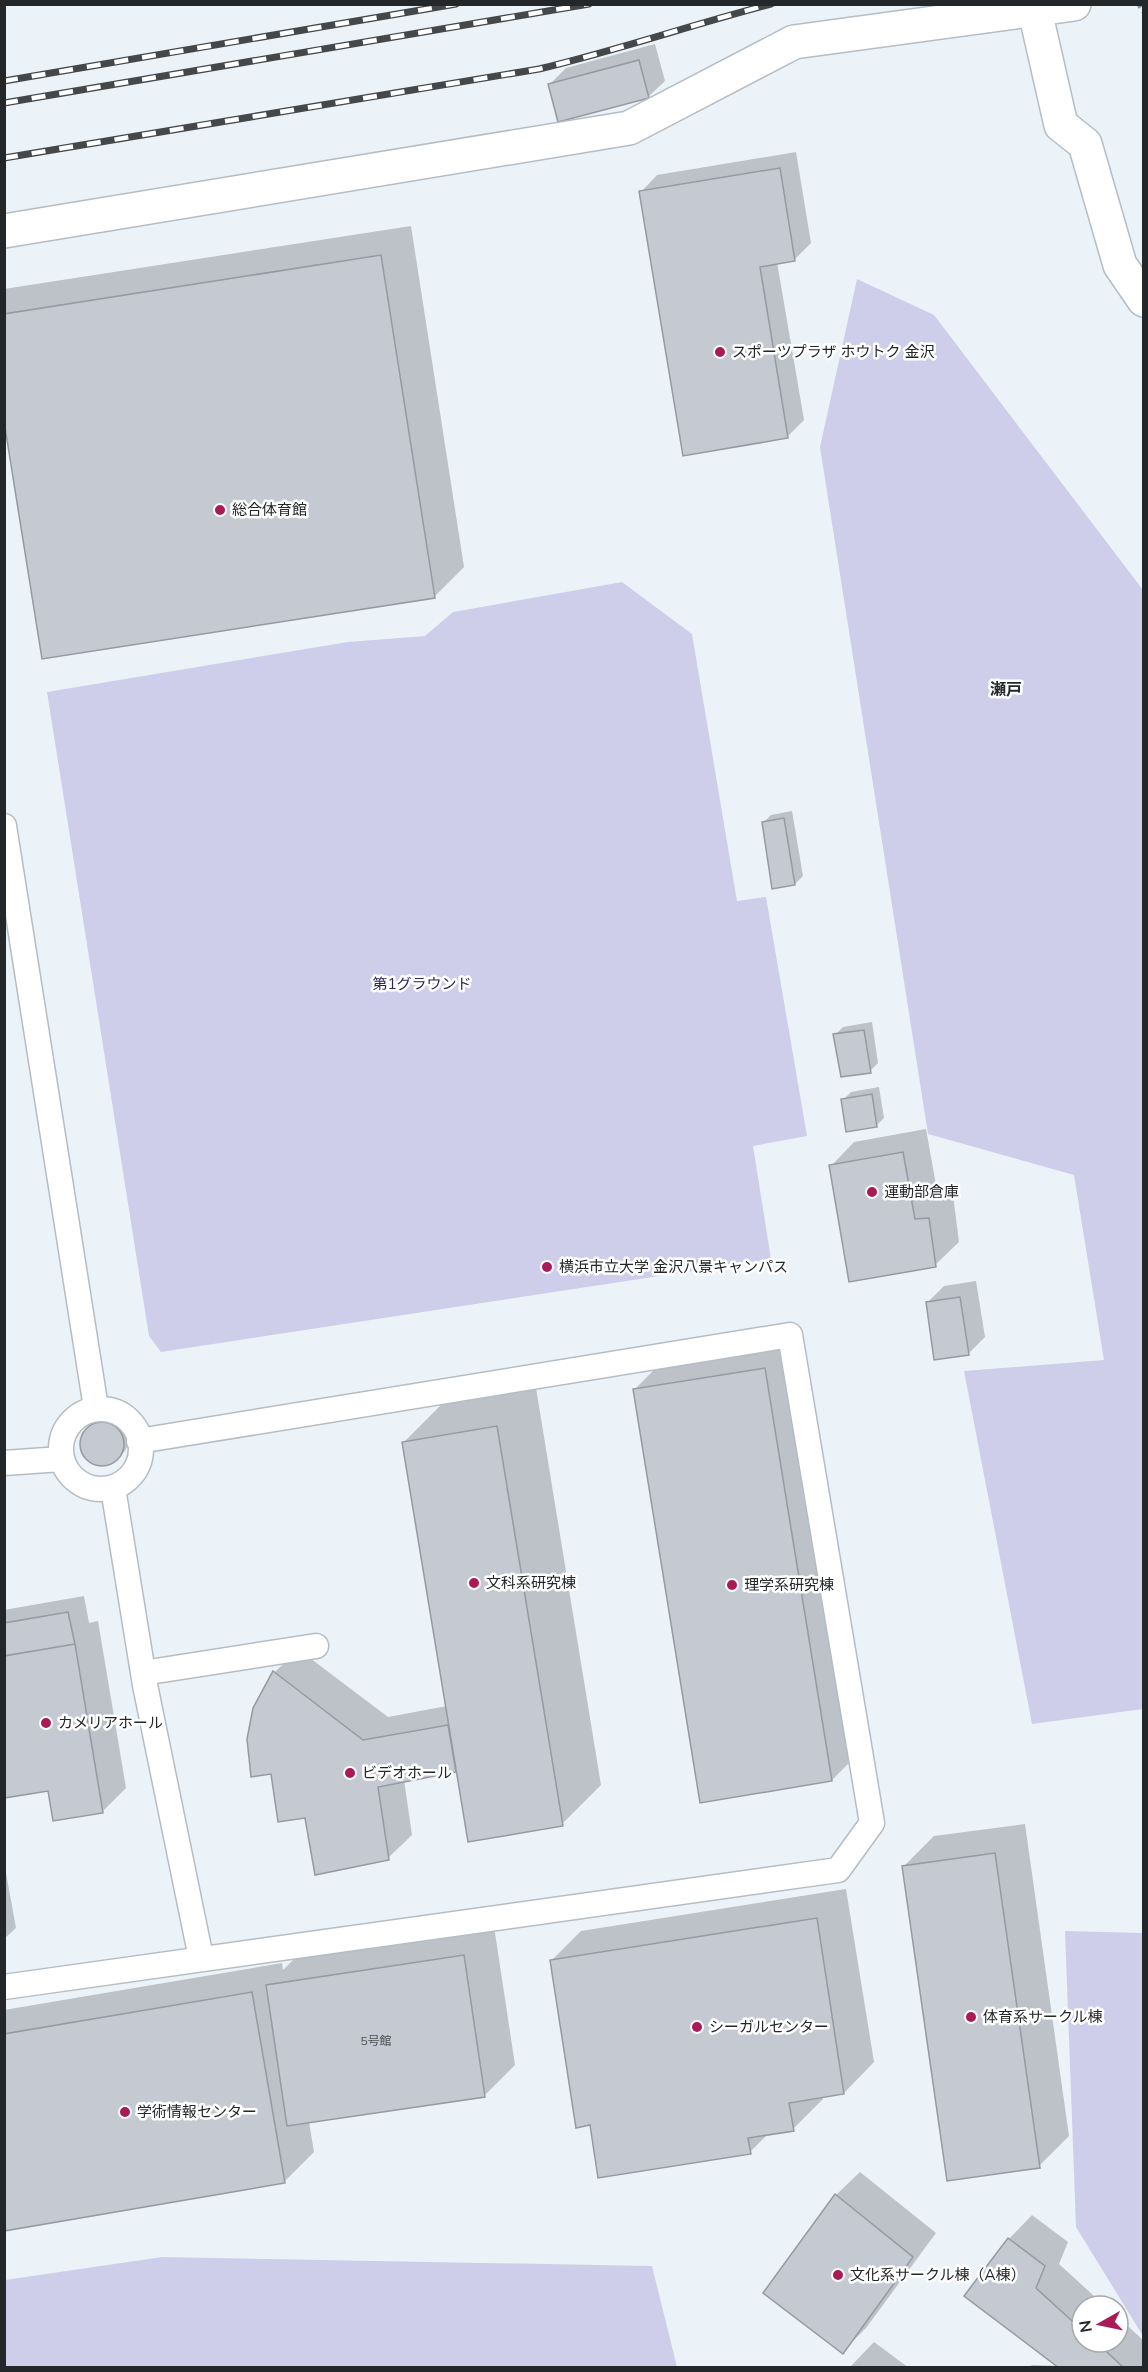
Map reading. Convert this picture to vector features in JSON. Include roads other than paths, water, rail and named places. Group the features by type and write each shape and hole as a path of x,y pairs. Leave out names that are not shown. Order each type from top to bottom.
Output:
{"street":[{"path":"4,231 629,128 794,42 1074,4"},
{"path":"1035,11 1060,125 1085,144 1120,265 1143,300"}],"lane":[{"path":"4,826 8,870 96,1408"},
{"path":"4,1987 838,1870 872,1823 790,1335 139,1441"},
{"path":"96,1408 108,1409 131,1422 139,1441 140,1460 134,1472 125,1482 113,1488 99,1490 86,1488 66,1471 61,1458 62,1439 71,1421 82,1413 96,1408"},
{"path":"4,1462 61,1458"},
{"path":"113,1488 143,1673 201,1958"},
{"path":"143,1673 316,1646"}],"railway":[{"path":"4,81 456,4"},
{"path":"4,103 589,4"},
{"path":"4,158 539,69 771,4"}],"place":[{"name":"スポーツプラザ ホウトク 金沢","path":"720,352"},
{"name":"総合体育館","path":"220,510"},
{"name":"運動部倉庫","path":"872,1192"},
{"name":"横浜市立大学 金沢八景キャンパス","path":"547,1267"},
{"name":"文科系研究棟","path":"474,1583"},
{"name":"理学系研究棟","path":"732,1585"},
{"name":"カメリアホール","path":"46,1723"},
{"name":"ビデオホール","path":"350,1773"},
{"name":"体育系サークル棟","path":"971,2017"},
{"name":"シーガルセンター","path":"697,2027"},
{"name":"学術情報センター","path":"125,2112"},
{"name":"文化系サークル棟（A棟）","path":"838,2275"}],"district":[{"name":"瀬戸","path":"1006,689"}],"park label":[{"name":"第1グラウンド","path":"422,984"}]}
